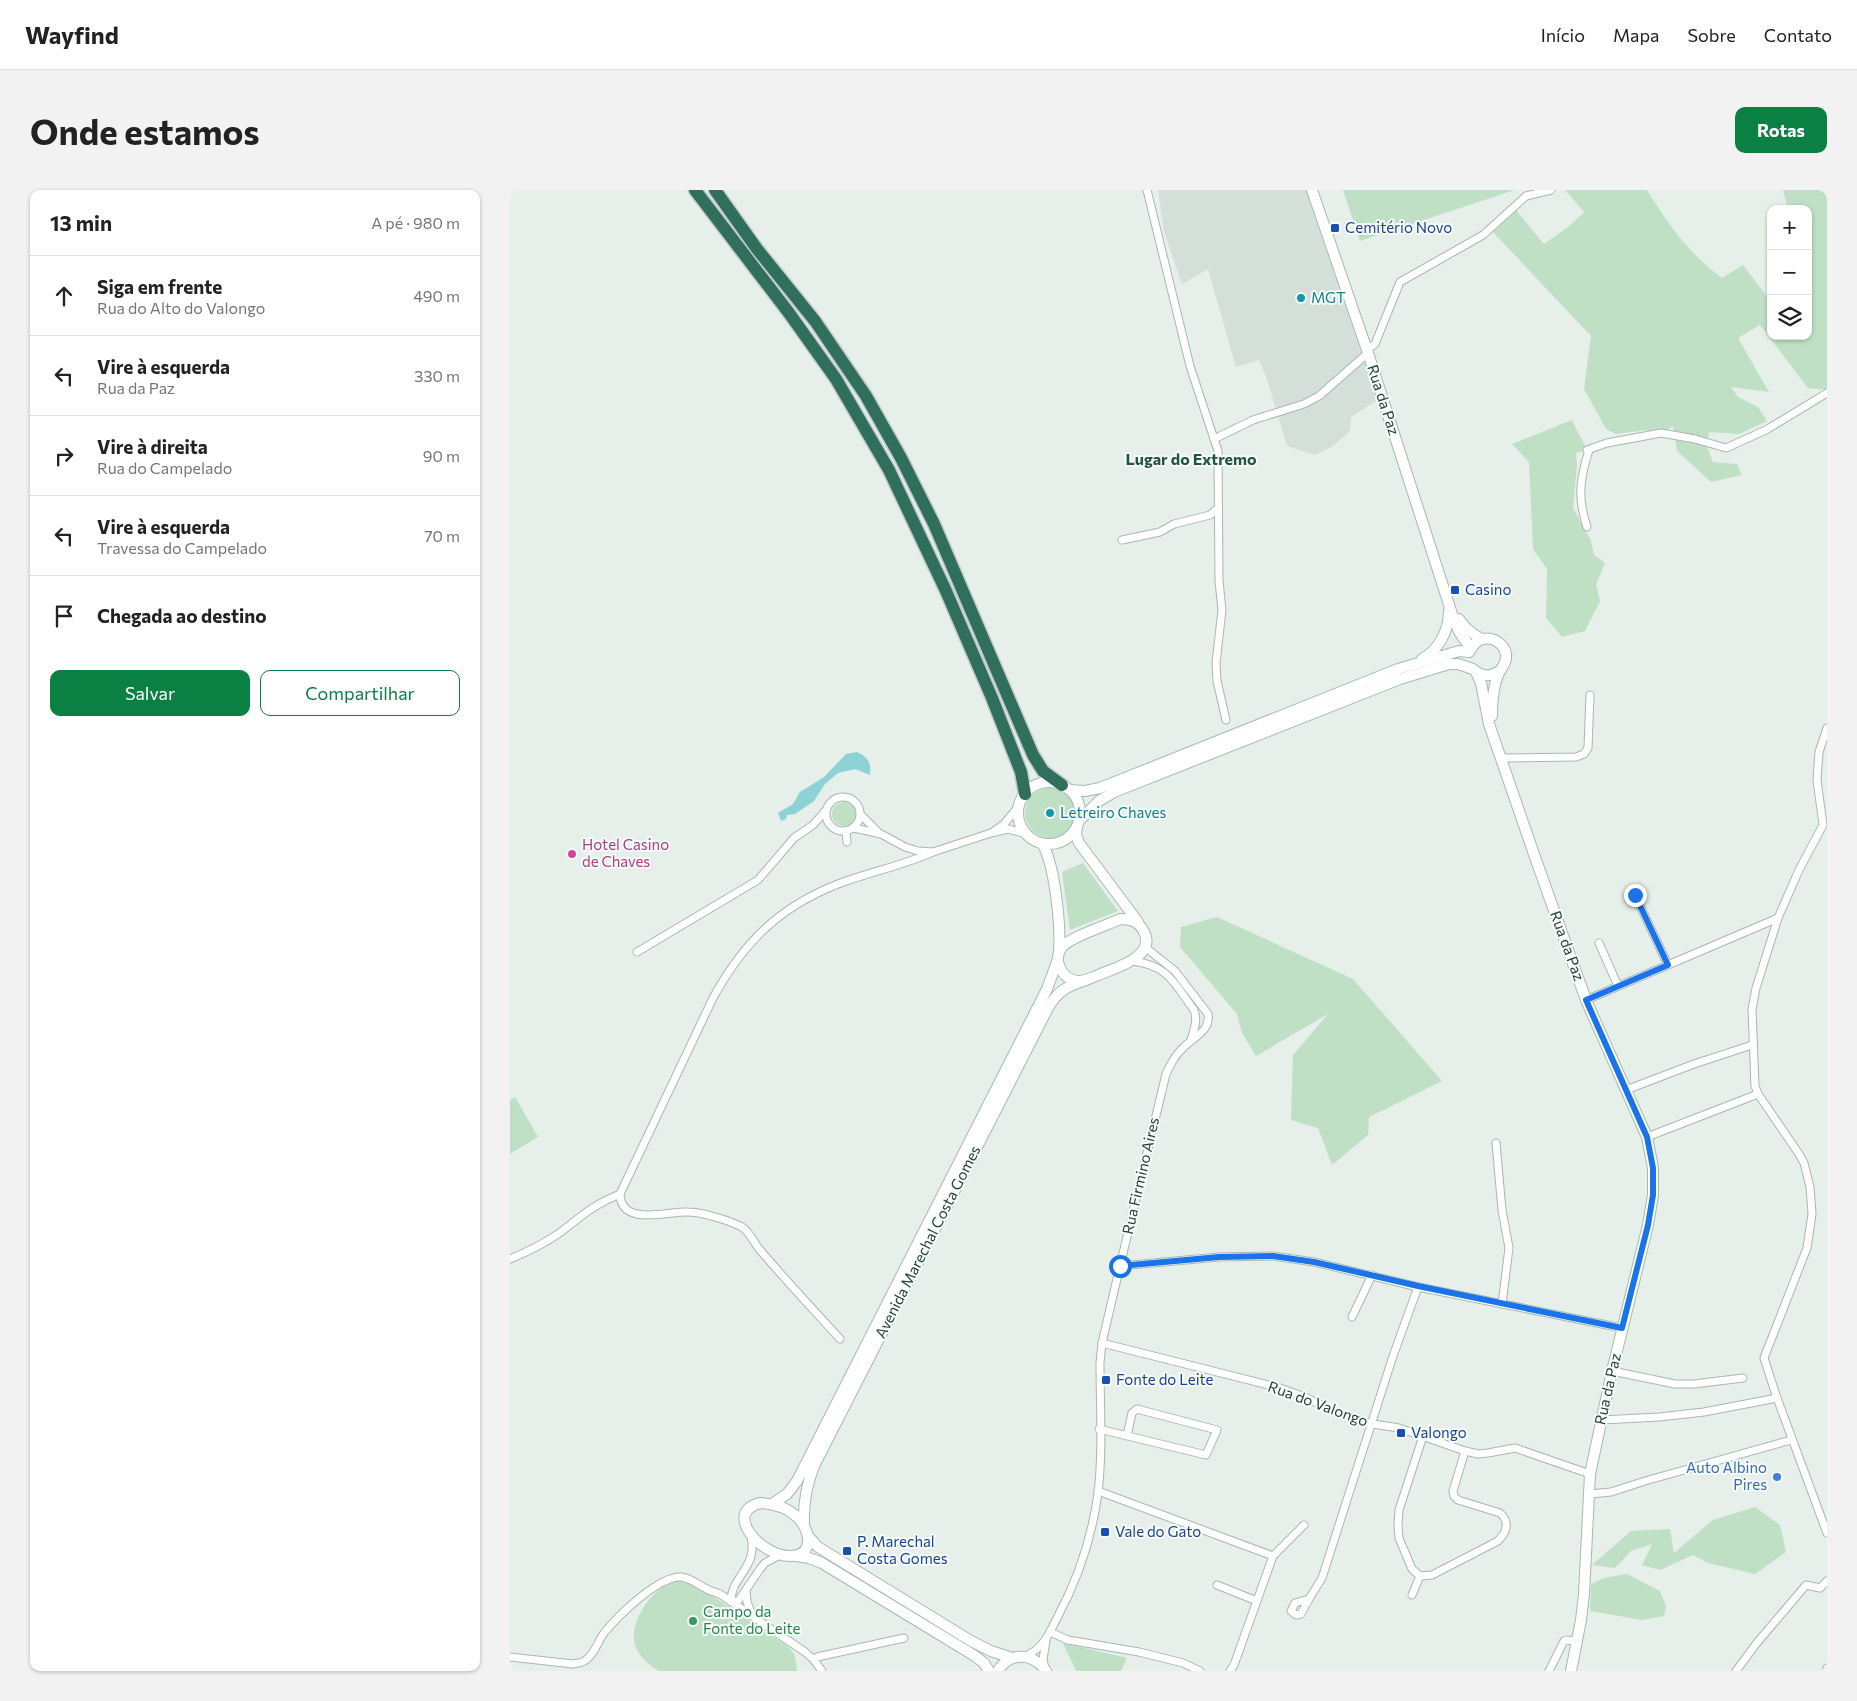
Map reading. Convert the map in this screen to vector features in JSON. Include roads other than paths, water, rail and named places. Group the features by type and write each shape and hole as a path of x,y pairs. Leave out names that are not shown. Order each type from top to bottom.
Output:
{"highway":[{"path":"694,190 789,313 836,379 889,470 946,591 992,698 1022,772 1025,794"},
{"path":"706,190 748,242 757,249"},
{"path":"715,190 757,249 815,321 866,396 901,458 934,524 1033,755 1043,771 1066,788"}],"main road":[{"name":"Rua da Paz","path":"1313,193 1448,602"},
{"path":"1448,602 1464,628 1482,639"},
{"path":"1448,602 1458,630 1470,649 1468,658 1480,683 1489,724 1496,739"},
{"path":"1448,602 1449,619 1442,638 1428,656 1410,665 1100,788 1086,791 1045,782 1034,786 1025,794 1019,806 1019,820 1027,834 1042,843 1057,843 1065,840 1099,801 1114,792 1400,679 1449,664 1458,664 1488,676 1500,671"},
{"path":"1410,665 1470,649 1482,639 1488,638 1498,642 1504,650 1506,660 1500,671 1492,706 1496,739"},
{"name":"Rua da Paz","path":"1496,739 1586,1000 1647,1137 1653,1168 1653,1195 1648,1225 1622,1328 1590,1474 1584,1594 1571,1671"},
{"path":"1066,788 1078,800 1080,810 1076,836 1079,843 1146,934 1145,947 1138,957 1132,961"},
{"path":"1042,843 1049,858 1060,936 1059,955 1063,973 1068,978 1079,981 1086,980"},
{"path":"1059,955 1067,942 1120,919 1134,921 1140,925"},
{"name":"Avenida Marechal Costa Gomes","path":"772,1504 788,1494 797,1481 1044,996 1052,979 1059,955"},
{"name":"Avenida Marechal Costa Gomes","path":"804,1524 804,1500 807,1485 815,1464 1052,1001 1066,987 1132,961"},
{"path":"988,1671 984,1663 975,1656 822,1563 809,1558 780,1555 764,1548 751,1536 745,1521 747,1510 756,1504 772,1504 789,1511 804,1524 809,1537 818,1548 972,1641 991,1651 1012,1658"},
{"path":"796,1556 806,1549 809,1537"},
{"path":"998,1671 1006,1661 1024,1656 1032,1658 1045,1670"}],"street":[{"path":"1148,190 1190,366 1218,450 1219,582 1222,610 1216,662 1226,720"},
{"path":"1214,438 1253,420 1304,404 1319,396 1375,344 1400,282 1483,235 1526,196 1551,190"},
{"path":"1587,527 1580,500 1583,469 1588,450 1607,443 1662,433 1695,439 1726,448 1766,430 1827,393"},
{"path":"1122,540 1160,532 1174,524 1210,515 1218,508"},
{"path":"1502,758 1576,757 1584,754 1588,748 1590,695"},
{"path":"1827,728 1819,752 1817,780 1823,825 1799,870 1778,918 1756,988 1752,1009 1755,1086 1758,1094 1804,1163 1810,1186 1812,1214 1807,1248 1764,1358 1827,1533"},
{"path":"637,952 758,880 794,838 813,825 833,800 844,797 853,799 868,824 881,834 905,847 918,851 933,852"},
{"path":"992,833 1004,824 1019,806"},
{"path":"826,810 827,821 834,829"},
{"path":"813,825 846,831 854,828 861,815"},
{"path":"854,828 881,834"},
{"path":"840,1339 760,1250 742,1227 708,1215 688,1212 641,1215 623,1207 620,1201 620,1194 726,974 747,946 779,916 807,899 838,884 916,860 933,852 992,833 1008,830 1027,834"},
{"path":"846,831 847,842"},
{"path":"1635,895 1668,965"},
{"path":"1586,1000 1778,918"},
{"path":"1599,943 1618,986"},
{"name":"Rua Firmino Aires","path":"1048,1635 1070,1594 1085,1554 1094,1520 1098,1491 1102,1343 1166,1074 1179,1051 1190,1040 1204,1031 1208,1019 1208,1014 1175,971 1145,947"},
{"path":"1132,961 1152,964 1160,968 1180,990 1196,1015 1190,1040"},
{"path":"1626,1090 1694,1064 1752,1045"},
{"path":"1647,1137 1758,1094"},
{"path":"1496,1143 1502,1210 1509,1248 1502,1304"},
{"path":"510,1259 533,1249 557,1234 602,1201 620,1194"},
{"path":"1120,1266 1219,1257 1273,1256 1314,1262 1418,1286 1622,1328"},
{"path":"1352,1317 1372,1275"},
{"path":"1309,1599 1322,1578 1373,1424 1393,1356 1418,1286"},
{"name":"Rua do Valongo","path":"1102,1343 1280,1388 1346,1416 1373,1424 1399,1428 1464,1451 1478,1454 1514,1448 1590,1474"},
{"path":"1612,1371 1675,1384 1694,1384 1743,1378"},
{"path":"1601,1420 1659,1417 1704,1412 1777,1398"},
{"path":"1100,1429 1127,1436 1206,1455 1217,1430 1137,1410 1132,1413 1127,1436"},
{"path":"1423,1436 1400,1510 1398,1525 1399,1538 1412,1569 1420,1576 1432,1575 1490,1545 1503,1536 1506,1530 1505,1518 1500,1513 1458,1500 1454,1496 1453,1491 1464,1451"},
{"path":"1590,1494 1611,1492 1792,1440"},
{"path":"1098,1491 1273,1556"},
{"path":"1230,1671 1234,1665 1273,1556 1304,1525"},
{"path":"732,1602 731,1597 736,1584 752,1555 751,1536"},
{"path":"732,1602 738,1601 765,1563 780,1555"},
{"path":"1412,1595 1420,1576"},
{"path":"510,1657 573,1664 583,1662 588,1659 603,1635 622,1614 666,1580 682,1577 691,1579 732,1602 814,1660 822,1671"},
{"path":"1736,1671 1756,1644 1806,1585 1820,1588 1827,1581"},
{"path":"714,1592 725,1590 736,1584"},
{"path":"1217,1585 1257,1601"},
{"path":"746,1590 747,1602 752,1616"},
{"path":"1024,1656 1032,1654 1038,1649 1048,1635"},
{"path":"1045,1670 1043,1659 1048,1635"},
{"path":"1048,1635 1139,1652 1183,1663 1200,1671"},
{"path":"814,1660 904,1638"},
{"path":"1549,1671 1564,1641 1577,1642"}],"water":[{"path":"857,752 868,761 870,775 855,769 838,773 825,784 814,801 795,814 787,815 786,819 781,821 778,813 793,804 800,792 824,777 846,754"}],"place":[{"name":"Cemitério Novo","path":"1335,228"},
{"name":"MGT","path":"1301,298"},
{"name":"Casino","path":"1455,590"},
{"name":"Letreiro Chaves","path":"1050,813"},
{"name":"Hotel Casino de Chaves","path":"572,854"},
{"name":"Fonte do Leite","path":"1106,1380"},
{"name":"Valongo","path":"1401,1433"},
{"name":"Auto Albino Pires","path":"1777,1477"},
{"name":"Vale do Gato","path":"1105,1532"},
{"name":"P. Marechal Costa Gomes","path":"847,1551"},
{"name":"Campo da Fonte do Leite","path":"693,1621"}],"district":[{"name":"Lugar do Extremo","path":"1191,459"}]}
